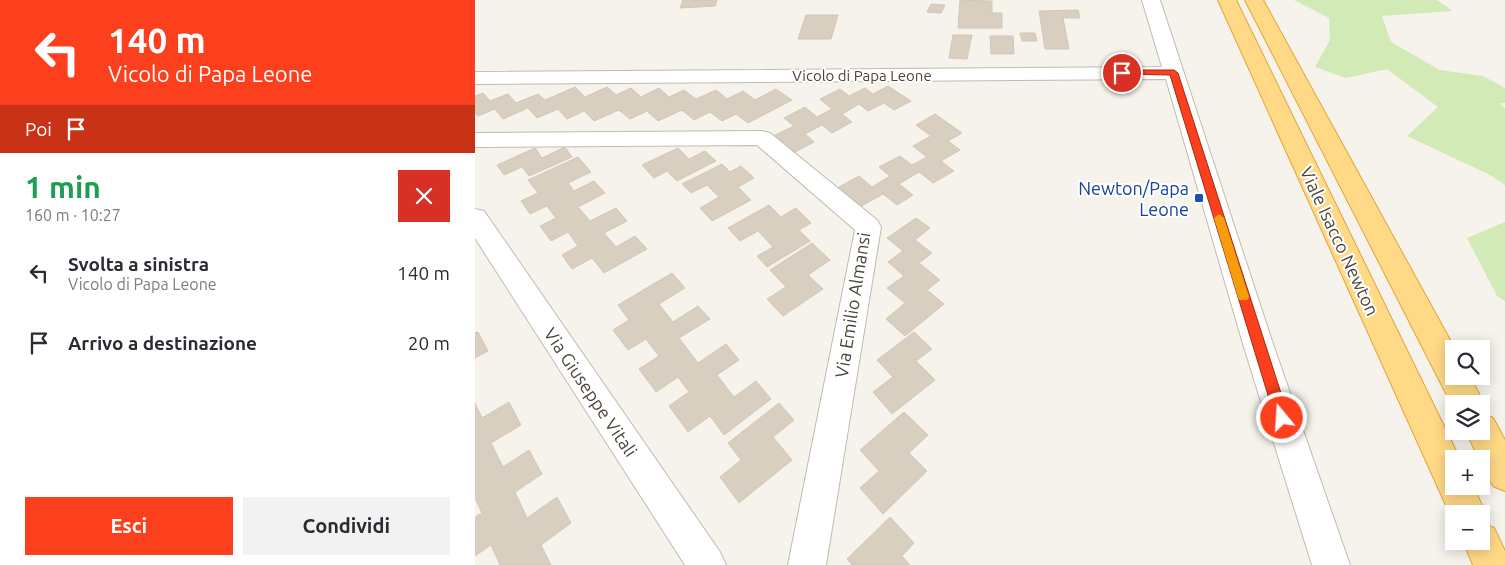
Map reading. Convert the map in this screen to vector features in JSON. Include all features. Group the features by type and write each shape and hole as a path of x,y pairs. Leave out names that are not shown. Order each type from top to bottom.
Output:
{"highway":[{"name":"Viale Isacco Newton","path":"1227,0 1445,464"},
{"name":"Viale Isacco Newton","path":"1255,0 1463,395"},
{"path":"1487,440 1505,474"},
{"path":"1485,550 1492,565"}],"street":[{"path":"1151,0 1258,344 1331,565"},
{"name":"Vicolo di Papa Leone","path":"475,78 1174,73"},
{"name":"Via Emilio Almansi","path":"475,140 762,138 868,227 807,565"},
{"name":"Via Giuseppe Vitali","path":"475,218 707,565"}],"green space":[{"path":"1294,0 1437,0 1453,11 1382,16 1391,42 1440,70 1483,76 1505,88 1505,103 1500,103 1505,109 1505,185 1488,174 1407,136 1438,107 1387,69 1346,78 1315,67 1330,40 1329,18"},
{"path":"1505,222 1505,301 1497,296 1467,238"}],"building":[{"path":"683,0 717,0 715,6 680,8"},
{"path":"960,0 992,1 992,13 1002,13 1002,28 958,28"},
{"path":"931,4 945,5 941,13 927,12"},
{"path":"1078,10 1080,18 1063,18 1069,49 1045,49 1039,11"},
{"path":"806,15 838,15 831,39 798,39"},
{"path":"1020,33 1035,33 1037,41 1022,41"},
{"path":"953,35 972,35 967,59 949,58"},
{"path":"990,36 1013,36 1014,54 991,54"},
{"path":"888,86 911,101 894,110 884,103 868,111 859,104 842,114 852,122 832,133 822,125 805,134 814,142 795,152 775,135 794,126 784,118 805,107 817,117 832,109 820,99 840,89 849,96 865,88 873,94"},
{"path":"575,87 585,97 607,87 616,95 631,88 641,97 659,88 669,97 684,90 696,99 716,90 727,99 743,91 755,100 776,89 792,100 748,123 736,114 722,121 710,112 694,120 682,110 658,121 647,111 630,119 619,110 594,121 584,111 567,119 558,109 537,118 528,108 503,119 495,109 478,116 475,113 475,96 483,93 490,101 508,94 516,103 538,94 545,100"},
{"path":"935,114 962,133 948,141 960,150 941,161 954,171 933,183 919,172 899,184 913,195 897,205 883,194 860,207 839,187 859,176 872,187 890,176 879,167 900,156 912,165 927,157 913,146 931,136 916,125"},
{"path":"565,147 572,157 529,176 522,167 504,175 497,165 535,148 542,158"},
{"path":"678,148 689,159 705,151 716,161 677,181 667,171 654,178 642,165"},
{"path":"578,157 591,172 568,183 574,191 594,181 605,193 578,207 590,221 616,208 627,221 604,233 616,247 635,236 647,249 604,273 592,258 572,269 562,255 578,246 568,232 551,241 540,226 556,218 547,206 530,214 521,201 538,193 528,180"},
{"path":"722,164 730,172 741,166 754,178 738,187 751,200 712,221 700,208 719,197 707,185 691,193 682,184"},
{"path":"769,205 781,217 796,208 811,223 799,230 810,241 767,267 757,256 773,247 758,231 740,241 728,228"},
{"path":"916,218 930,228 915,240 932,253 919,263 940,280 927,290 944,304 905,336 886,319 905,303 887,288 904,276 888,262 903,251 887,238"},
{"path":"812,243 830,260 808,275 823,289 783,316 767,299 786,287 770,270"},
{"path":"672,273 685,288 659,304 673,322 698,306 710,319 679,338 698,363 726,344 739,360 717,375 734,397 756,381 771,399 724,435 710,416 688,432 669,406 689,392 678,377 656,392 639,369 659,356 646,339 628,350 613,330 629,320 618,305"},
{"path":"478,332 488,351 475,358 475,333"},
{"path":"914,332 932,349 916,361 935,380 892,414 873,392 893,377 877,360"},
{"path":"509,402 521,425 491,443 503,467 529,450 542,474 515,492 527,518 557,497 571,523 541,545 551,565 500,565 491,545 475,556 475,517 482,513 475,498 475,403 482,418"},
{"path":"779,403 794,420 773,437 792,460 739,503 720,477 741,460 728,443"},
{"path":"904,412 928,435 909,453 927,471 883,514 860,488 879,471 860,450"},
{"path":"890,517 914,543 902,556 910,565 852,565 847,559"}],"slow traffic":[{"path":"1219,218 1243,297"}],"place":[{"name":"Newton/Papa Leone","path":"1199,198"}],"route":[{"path":"1122,73 1174,73 1282,418"}]}
